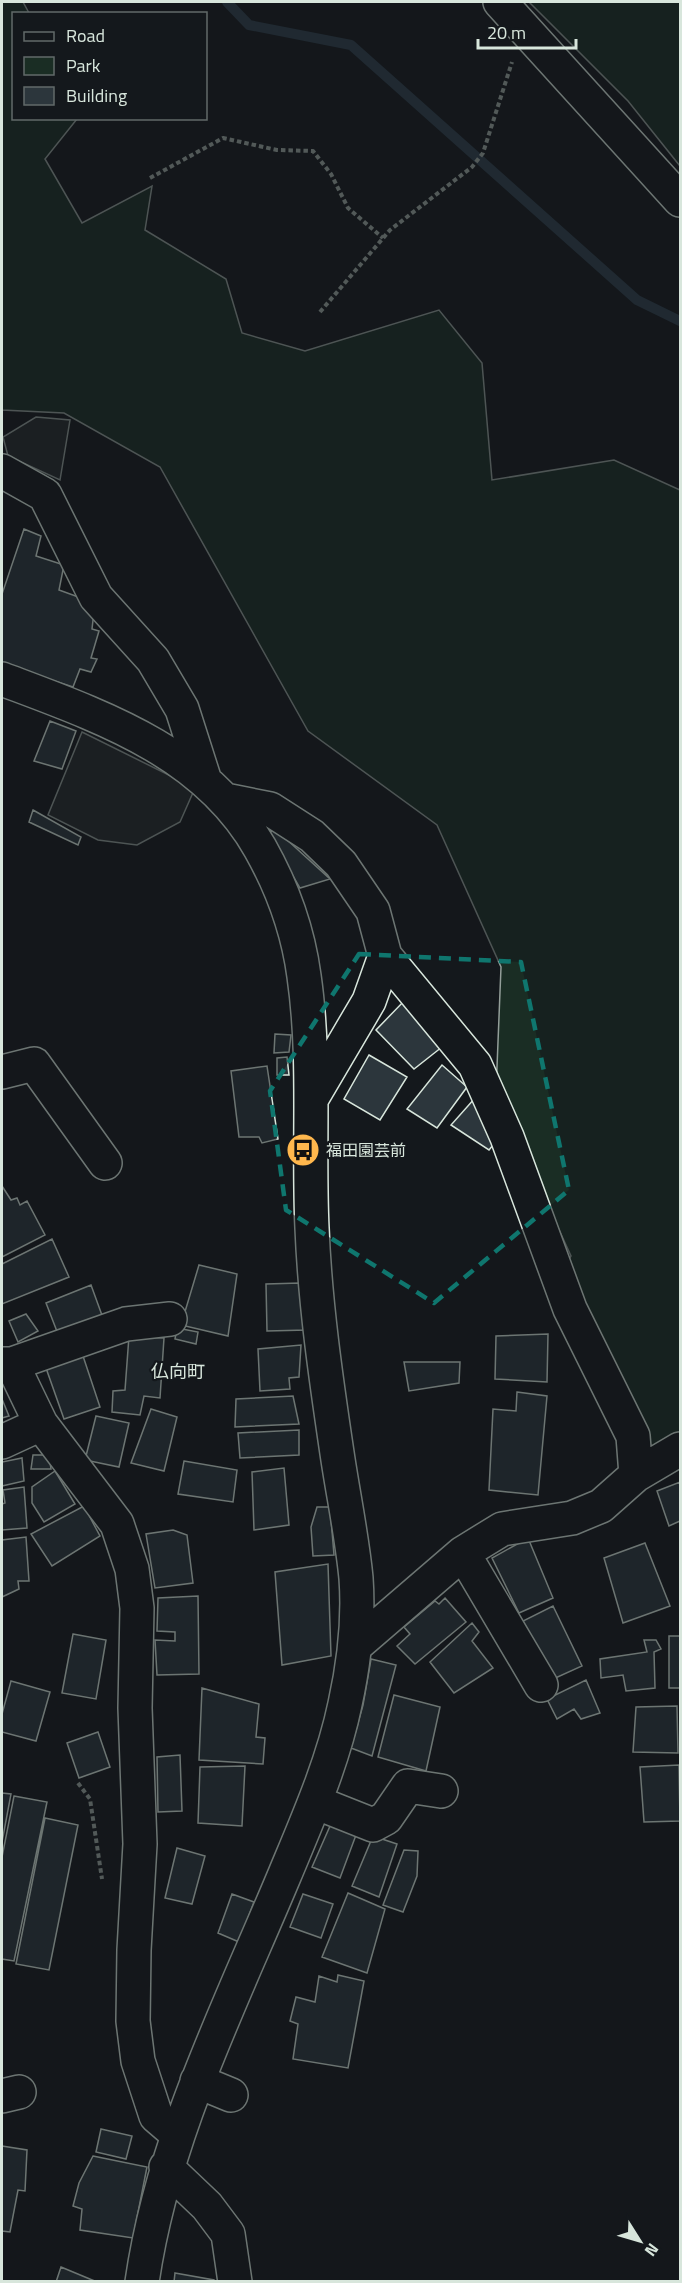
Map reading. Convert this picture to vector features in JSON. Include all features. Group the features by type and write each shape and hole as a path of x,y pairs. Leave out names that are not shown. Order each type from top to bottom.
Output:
{"street":[{"path":"500,2 681,200"},
{"path":"2,471 45,495 96,597 153,660 182,709 214,789 270,809 312,836 341,864 373,911 386,956 476,1065 507,1137 570,1309 633,1436 636,1475"},
{"path":"2,680 97,715 167,751 214,789 258,845 286,900 304,974 312,1098 312,1229 323,1349 356,1579 355,1646 345,1706 315,1802 197,2081 177,2134 149,2231 142,2282"},
{"path":"312,1098 369,1000 386,956"},
{"path":"2,1072 34,1064 105,1163"},
{"path":"170,1319 126,1324 7,1364 41,1424 117,1524 132,1569 137,1608 135,1707 140,1844 134,1950 133,2021 138,2061 156,2116 177,2134"},
{"path":"2,1442 41,1424"},
{"path":"355,1646 463,1553 502,1529 572,1518 601,1506 636,1475 681,1449"},
{"path":"463,1553 541,1685"},
{"path":"315,1802 373,1825 386,1818 408,1786 441,1791"},
{"path":"197,2081 231,2095"},
{"path":"166,2167 207,2206 228,2234 234,2282"}],"path":[{"path":"320,312 383,238 472,167 483,153 523,27"},
{"path":"150,178 223,138 277,150 313,151 332,174 348,208 383,238"}],"highlighted area":[{"path":"359,954 521,962 569,1190 434,1303 286,1210 270,1091"}],"green space":[{"path":"2,2 23,2 28,12 12,12 12,120 76,120 45,159 82,223 152,186 145,230 226,279 242,333 305,351 439,310 482,363 492,480 614,460 680,490 680,1453 648,1477 552,1287 571,1256 496,1092 501,967 437,825 308,731 160,467 64,413 2,410"},
{"path":"529,2 680,2 680,166 628,101"}],"shaded area":[{"path":"36,417 70,420 60,480 8,456 3,437"},
{"path":"82,732 195,788 180,822 137,845 98,840 48,815"}],"building":[{"path":"24,529 41,536 36,556 64,565 59,590 95,603 92,629 99,631 91,658 97,659 91,672 80,669 73,687 2,664 2,594"},
{"path":"50,721 76,731 62,769 34,761"},
{"path":"33,810 81,837 78,845 29,822"},
{"path":"274,828 330,879 300,888 269,834"},
{"path":"404,1001 442,1047 414,1069 376,1030"},
{"path":"275,1034 291,1035 289,1052 274,1053"},
{"path":"369,1055 407,1077 380,1120 344,1099"},
{"path":"287,1057 289,1075 277,1075 277,1058"},
{"path":"442,1065 467,1087 437,1128 407,1109"},
{"path":"267,1066 278,1139 262,1143 259,1137 239,1137 231,1071"},
{"path":"475,1098 498,1139 489,1150 451,1125"},
{"path":"2,1186 11,1200 17,1198 20,1205 27,1201 45,1235 2,1257"},
{"path":"52,1239 69,1277 2,1304 2,1264"},
{"path":"199,1265 237,1274 228,1336 181,1325"},
{"path":"300,1283 307,1330 267,1331 266,1284"},
{"path":"91,1285 103,1318 58,1334 46,1303"},
{"path":"26,1314 38,1331 18,1342 9,1321"},
{"path":"177,1328 198,1332 196,1344 175,1339"},
{"path":"548,1334 547,1382 495,1379 496,1336"},
{"path":"129,1336 164,1338 160,1398 144,1396 140,1415 112,1412 113,1391 125,1390"},
{"path":"301,1345 299,1377 289,1378 290,1389 260,1391 258,1349"},
{"path":"81,1350 100,1407 64,1419 46,1368"},
{"path":"404,1362 460,1362 459,1383 409,1391"},
{"path":"517,1392 547,1396 538,1495 489,1490 493,1409 516,1411"},
{"path":"293,1396 299,1424 235,1427 236,1399"},
{"path":"2,1399 9,1416 2,1418"},
{"path":"151,1409 177,1417 164,1471 131,1463"},
{"path":"96,1416 129,1423 119,1467 85,1460"},
{"path":"299,1430 299,1455 240,1458 238,1433"},
{"path":"33,1455 49,1455 51,1469 31,1469"},
{"path":"22,1458 24,1481 2,1486 2,1462"},
{"path":"184,1461 237,1470 233,1502 178,1494"},
{"path":"284,1468 289,1525 254,1530 252,1472"},
{"path":"55,1471 75,1504 44,1522 32,1503 32,1487"},
{"path":"680,1482 680,1521 669,1526 657,1491"},
{"path":"24,1487 27,1528 2,1530 2,1504 5,1503 3,1490"},
{"path":"84,1506 100,1536 52,1566 31,1534"},
{"path":"317,1507 330,1507 334,1555 313,1556 311,1527"},
{"path":"173,1530 187,1535 193,1583 155,1588 146,1534"},
{"path":"26,1537 29,1581 18,1581 19,1589 2,1597 2,1540"},
{"path":"528,1538 553,1598 519,1613 492,1558"},
{"path":"645,1543 670,1606 623,1623 604,1558"},
{"path":"328,1564 331,1656 282,1665 275,1572"},
{"path":"198,1596 199,1674 157,1675 155,1640 175,1641 175,1632 157,1631 158,1598"},
{"path":"445,1598 466,1622 415,1664 397,1646 410,1634 404,1627 435,1601 439,1604"},
{"path":"553,1606 582,1666 551,1680 523,1621"},
{"path":"472,1623 479,1632 472,1641 493,1668 454,1693 430,1662"},
{"path":"73,1634 106,1640 96,1699 62,1693"},
{"path":"669,1636 680,1636 680,1688 669,1688"},
{"path":"644,1640 656,1640 661,1649 654,1652 655,1688 626,1691 623,1675 601,1678 600,1659 647,1652"},
{"path":"371,1659 396,1665 372,1756 351,1748 363,1705"},
{"path":"586,1680 600,1713 581,1719 574,1709 557,1719 547,1699"},
{"path":"11,1681 50,1692 36,1741 2,1732 2,1714"},
{"path":"202,1688 259,1704 256,1737 265,1738 263,1764 199,1760"},
{"path":"394,1695 440,1707 426,1771 378,1757"},
{"path":"677,1706 678,1753 633,1752 636,1707"},
{"path":"98,1732 110,1767 79,1778 67,1743"},
{"path":"180,1755 182,1811 158,1812 157,1757"},
{"path":"679,1765 680,1821 644,1822 640,1767"},
{"path":"245,1766 242,1826 198,1823 200,1767"},
{"path":"2,1793 11,1794 2,1842"},
{"path":"14,1796 47,1802 14,1961 2,1959 2,1857"},
{"path":"334,1817 359,1827 340,1878 312,1867"},
{"path":"45,1818 78,1825 49,1970 16,1964"},
{"path":"373,1836 397,1844 379,1897 352,1886"},
{"path":"177,1848 205,1856 192,1904 165,1898"},
{"path":"404,1850 418,1851 417,1876 403,1912 383,1905"},
{"path":"348,1893 385,1909 367,1973 322,1957"},
{"path":"232,1894 254,1902 239,1942 218,1933"},
{"path":"303,1894 333,1904 321,1938 290,1927"},
{"path":"338,1975 364,1981 348,2068 293,2059 298,2024 290,2021 296,1997 315,2002 319,1976 337,1982"},
{"path":"101,2129 132,2136 126,2159 96,2152"},
{"path":"2,2146 27,2150 25,2191 18,2190 10,2232 2,2231"},
{"path":"93,2156 147,2167 133,2238 80,2230 82,2209 73,2206 79,2183"},
{"path":"61,2267 97,2282 56,2282"},
{"path":"175,2273 214,2280 214,2282 174,2282"}],"waterway":[{"path":"227,2 249,25 351,45 637,300 680,321"}],"place":[{"name":"福田園芸前","path":"303,1150"}],"district":[{"name":"仏向町","path":"178,1372"}]}
